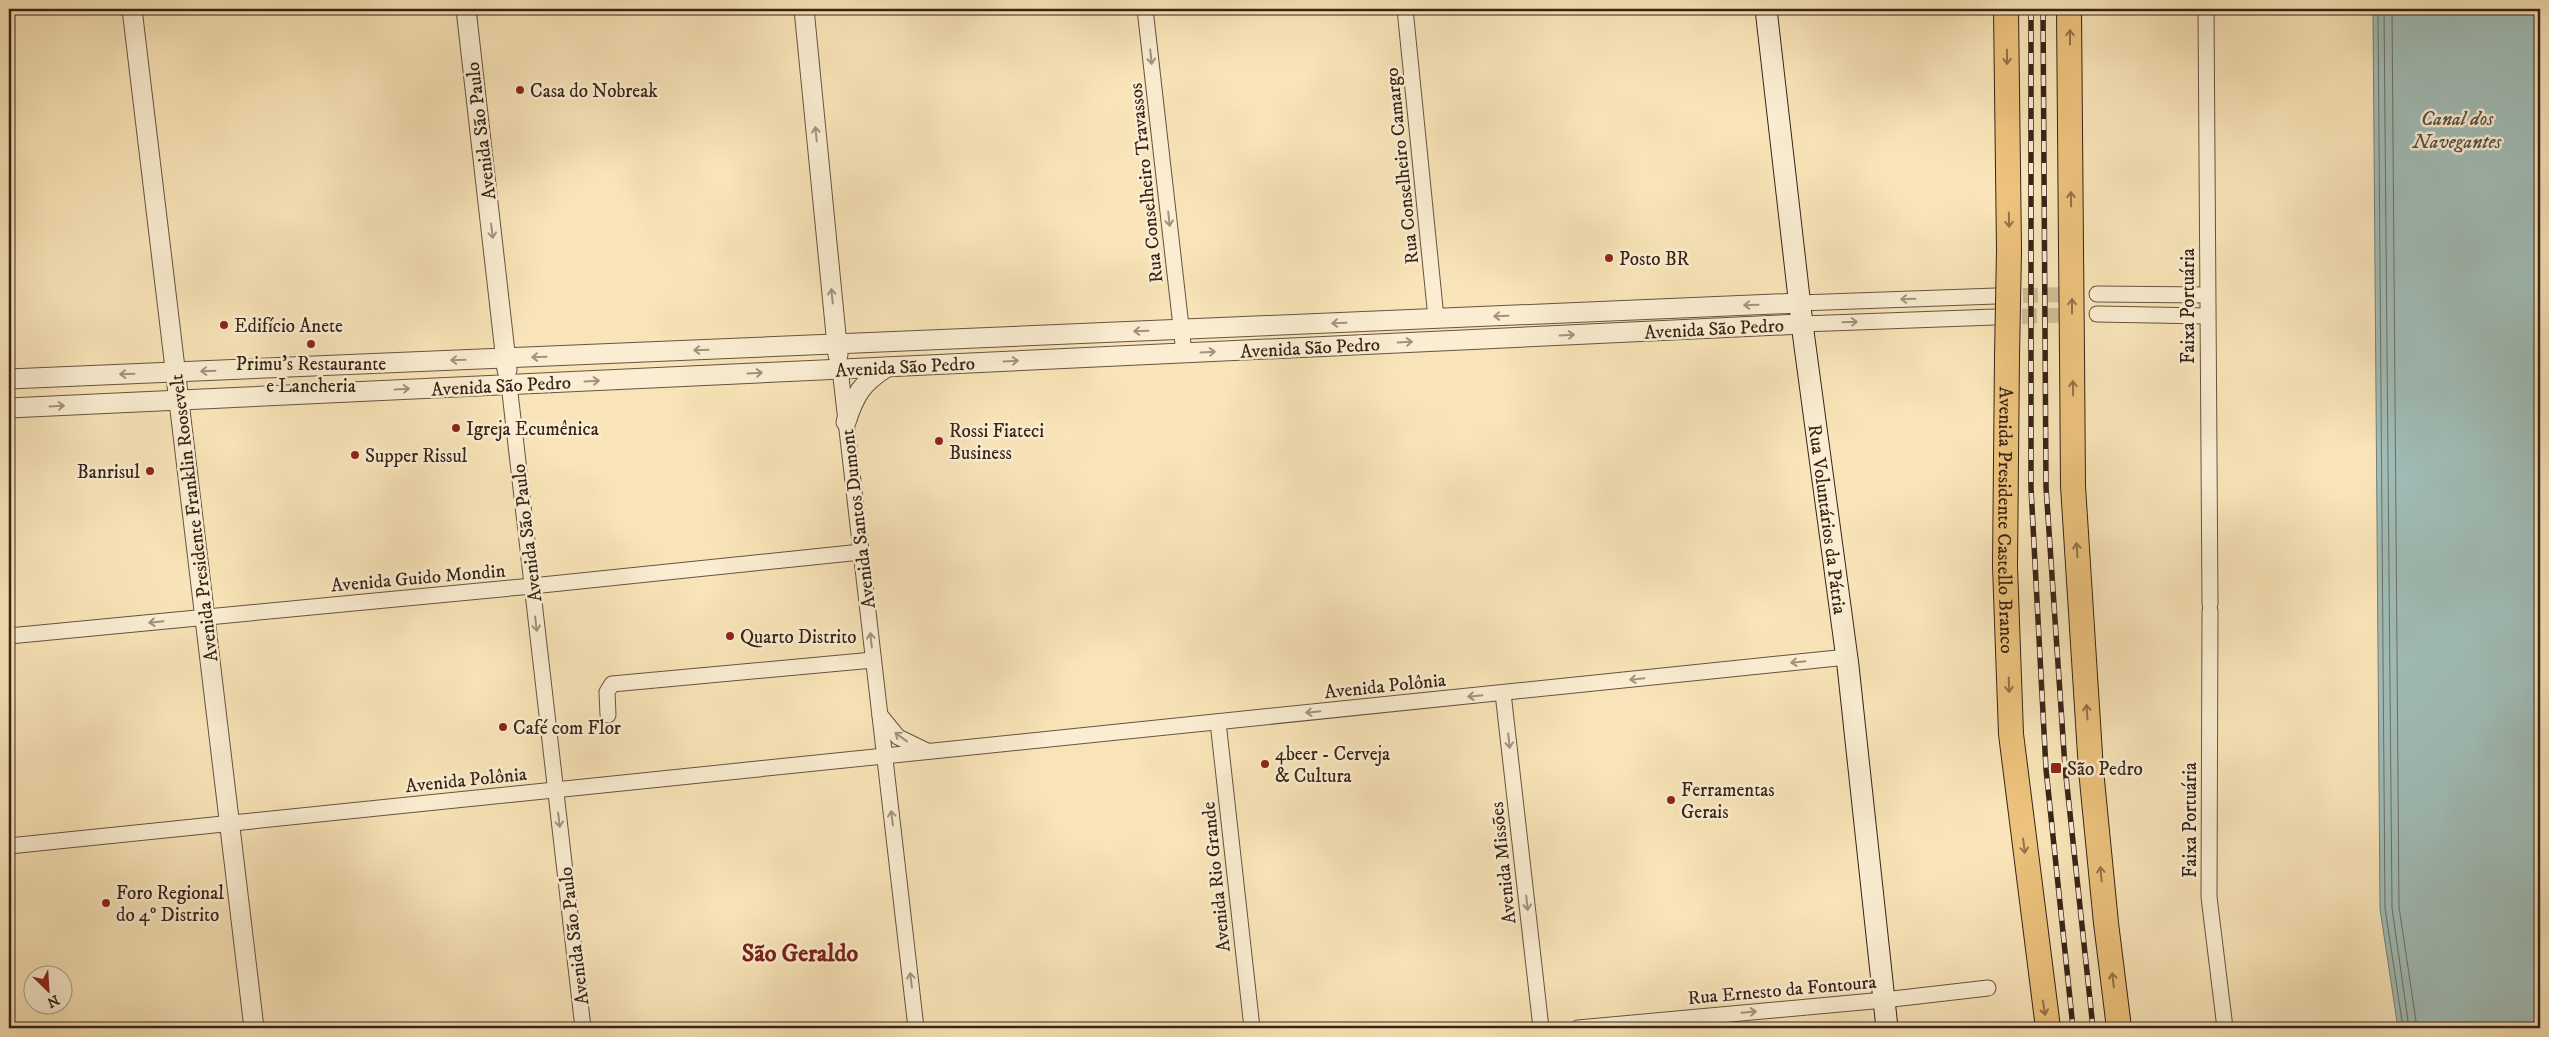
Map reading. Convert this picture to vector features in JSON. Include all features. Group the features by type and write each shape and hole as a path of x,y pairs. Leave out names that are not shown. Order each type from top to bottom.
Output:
{"main road":[{"name":"Rua Voluntários da Pátria","path":"1766,9 1800,313 1847,657 1887,1028"},
{"name":"Avenida Presidente Castello Branco","path":"2006,9 2009,250 2005,566 2011,734 2048,1028"},
{"path":"2069,9 2073,486 2091,770 2106,923 2119,1028"}],"street":[{"name":"Avenida Presidente Franklin Roosevelt","path":"132,9 254,1028"},
{"name":"Avenida São Paulo","path":"466,9 583,1028"},
{"name":"Avenida Santos Dumont","path":"804,9 837,344 916,1028"},
{"name":"Rua Conselheiro Travassos","path":"1145,9 1184,353"},
{"name":"Rua Conselheiro Camargo","path":"1405,9 1436,318"},
{"name":"Faixa Portuária","path":"2206,9 2210,608 2209,897 2225,1028"},
{"path":"2097,294 2207,294"},
{"path":"1800,313 1996,296"},
{"name":"Avenida São Pedro","path":"9,379 1436,318 1800,313"},
{"name":"Avenida São Pedro","path":"9,408 1184,353 1800,313"},
{"path":"1800,313 1995,317"},
{"path":"2097,314 2207,316"},
{"path":"846,422 859,391 868,380 888,366"},
{"name":"Avenida Guido Mondin","path":"9,636 532,586 861,552"},
{"name":"Avenida Polônia","path":"9,846 1847,657"},
{"path":"608,715 607,692 612,684 873,660"},
{"name":"Avenida Missões","path":"1503,693 1541,1028"},
{"path":"880,715 898,737 928,752"},
{"name":"Avenida Rio Grande","path":"1218,722 1252,1028"},
{"name":"Rua Ernesto da Fontoura","path":"1578,1028 1884,1000 1988,988"}],"water":[{"name":"Canal dos Navegantes","path":"2373,9 2540,9 2540,1028 2398,1028 2380,909"}],"tunnel":[{"path":"2000,296 2097,294"},
{"path":"1999,317 2097,314"}],"railway":[{"path":"2031,9 2031,488 2046,769 2073,1028"},
{"path":"2043,9 2046,487 2065,767 2093,1028"}],"place":[{"name":"Casa do Nobreak","path":"520,90"},
{"name":"Posto BR","path":"1609,258"},
{"name":"Edifício Anete","path":"224,325"},
{"name":"Primu's Restaurante e Lancheria","path":"311,344"},
{"name":"Igreja Ecumênica","path":"456,428"},
{"name":"Rossi Fiateci Business","path":"939,441"},
{"name":"Supper Rissul","path":"355,455"},
{"name":"Banrisul","path":"150,471"},
{"name":"Quarto Distrito","path":"730,636"},
{"name":"Café com Flor","path":"503,727"},
{"name":"4beer - Cerveja & Cultura","path":"1265,764"},
{"name":"São Pedro","path":"2056,768"},
{"name":"Ferramentas Gerais","path":"1671,800"},
{"name":"Foro Regional do 4º Distrito","path":"106,903"}],"district":[{"name":"São Geraldo","path":"800,953"}]}
